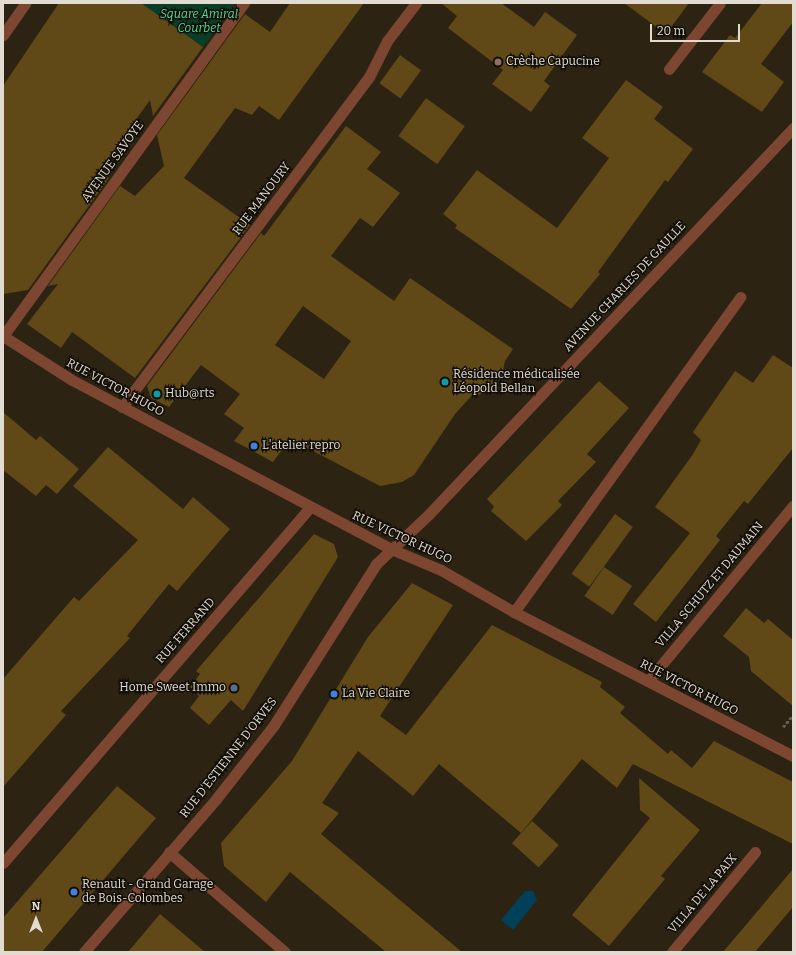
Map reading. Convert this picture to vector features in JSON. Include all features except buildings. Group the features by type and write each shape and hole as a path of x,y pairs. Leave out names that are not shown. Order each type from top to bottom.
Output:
{"street":[{"path":"3,35 25,3"},
{"name":"AVENUE SAVOYE","path":"3,336 244,3"},
{"name":"RUE MANOURY","path":"122,407 369,77 387,41 416,3"},
{"path":"669,69 720,3"},
{"name":"AVENUE CHARLES DE GAULLE","path":"391,549 429,514 793,128"},
{"path":"514,612 740,297"},
{"name":"RUE VICTOR HUGO","path":"3,336 36,360 310,507 391,549 441,570 514,612 793,756"},
{"name":"VILLA SCHUTZ ET DAUMAIN","path":"648,681 793,506"},
{"name":"RUE FERRAND","path":"3,863 310,507"},
{"name":"RUE D'ESTIENNE D'ORVES","path":"84,952 274,725 369,574 391,549"},
{"path":"169,852 285,952"},
{"name":"VILLA DE LA PAIX","path":"672,952 755,852"}],"green space":[{"name":"Square Amiral Courbet","path":"138,3 235,3 203,47"}],"water":[{"path":"525,891 533,891 537,900 513,930 501,920"}],"place":[{"name":"Crèche Capucine","path":"498,62"},
{"name":"Résidence médicalisée Léopold Bellan","path":"445,382"},
{"name":"Hub@rts","path":"157,394"},
{"name":"L'atelier repro","path":"254,446"},
{"name":"Home Sweet Immo","path":"234,688"},
{"name":"La Vie Claire","path":"334,694"},
{"name":"Renault - Grand Garage de Bois-Colombes","path":"74,892"}]}
